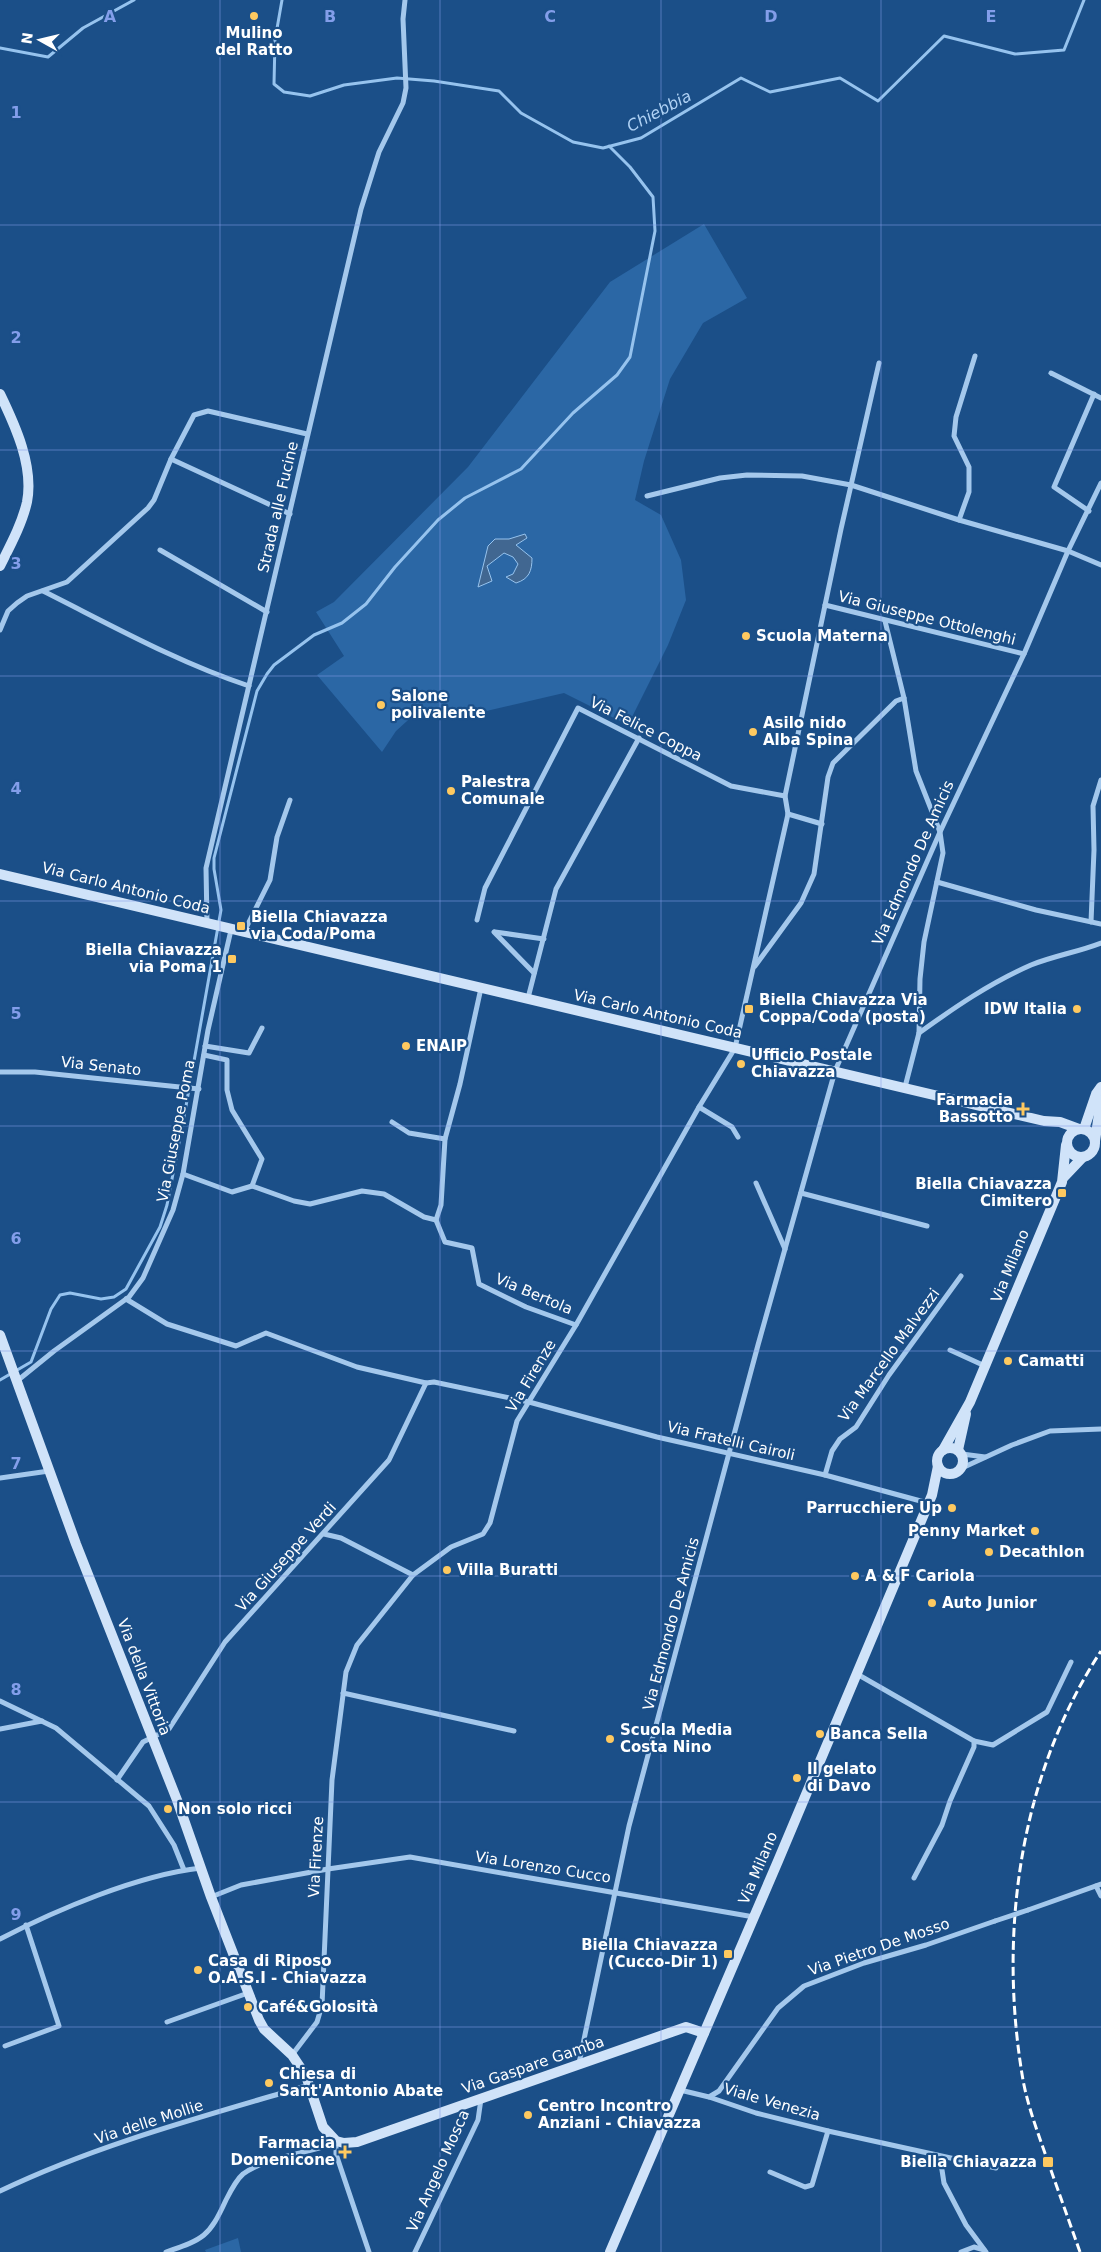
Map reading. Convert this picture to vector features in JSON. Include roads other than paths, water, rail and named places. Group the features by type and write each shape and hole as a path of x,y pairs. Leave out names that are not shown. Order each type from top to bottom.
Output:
{"street":[{"name":"Strada alle Fucine","path":"208,924 206,868 250,686 307,434 361,209 379,152 403,103 406,88 403,19 405,0"},
{"path":"959,520 969,492 969,467 954,436 956,417 975,356"},
{"path":"735,1048 788,814 785,796 879,363"},
{"path":"1051,373 1101,398"},
{"path":"0,394 24,455 28,477 27,501 15,536 0,566"},
{"path":"1089,511 1054,487 1094,394"},
{"path":"0,630 8,612 17,603 27,596 67,582 148,508 154,500 171,459 194,415 208,411 307,434"},
{"path":"171,459 290,514"},
{"path":"647,496 720,478 747,475 802,476 851,485 959,520 1068,551 1101,565"},
{"name":"Via Edmondo De Amicis","path":"579,2064 630,1826 785,1249 835,1071 940,832 1024,654 1068,551 1101,483"},
{"path":"160,550 267,612"},
{"path":"42,591 177,659 210,673 250,686"},
{"name":"Via Giuseppe Ottolenghi","path":"825,605 1024,654"},
{"path":"885,621 904,698 916,771 940,832 942,853 924,942 920,979 919,1033 905,1087"},
{"path":"753,968 801,903 814,874 828,777 833,763 896,701 904,698"},
{"name":"Via Felice Coppa","path":"477,920 485,888 578,708 731,786 785,796"},
{"path":"528,998 556,889 639,738"},
{"path":"1091,922 1094,850 1093,806 1101,780"},
{"path":"244,933 270,880 277,836 290,800"},
{"path":"788,814 822,824"},
{"name":"Via Carlo Antonio Coda","path":"0,874 39,881 231,930 528,998 1044,1121 1060,1122 1081,1129"},
{"path":"937,882 1036,910 1101,924"},
{"name":"Via Giuseppe Poma","path":"16,1378 126,1299 147,1270 173,1210 183,1174 205,1046 231,930"},
{"path":"534,973 494,932 544,939"},
{"path":"919,1033 981,989 1005,977 1033,964 1080,952 1101,943"},
{"path":"183,1174 232,1192 252,1186 294,1201 310,1204 362,1191 384,1194 424,1218 436,1220 441,1205 445,1139 460,1084 481,987"},
{"name":"Via Giuseppe Poma","path":"205,1046 249,1053 262,1028"},
{"name":"Via Firenze","path":"292,2055 317,2022 322,2005 332,1780 346,1672 357,1645 413,1575 451,1547 483,1534 490,1523 513,1432 576,1325 699,1107 735,1048"},
{"path":"204,1054 227,1060 226,1090 232,1110 262,1159 252,1186"},
{"name":"Via Senato","path":"0,1072 35,1072 199,1089"},
{"path":"1081,1129 1096,1094 1101,1087"},
{"name":"Via Milano","path":"1063,1178 1082,1158 1091,1154 1095,1141 1101,1100"},
{"path":"699,1107 732,1127 738,1137"},
{"name":"Via Carlo Antonio Coda","path":"1044,1121 1059,1130 1066,1143"},
{"path":"392,1122 409,1133 445,1139"},
{"path":"1082,1158 1072,1155 1066,1143 1072,1132 1081,1129 1091,1133 1095,1141"},
{"name":"Via Milano","path":"943,1450 970,1402 1063,1178 1066,1143"},
{"path":"756,1183 785,1249"},
{"path":"801,1193 927,1226"},
{"name":"Via Bertola","path":"436,1220 445,1242 472,1248 479,1284 526,1307 576,1325"},
{"name":"Via Marcello Malvezzi","path":"824,1475 832,1451 840,1439 856,1427 889,1376 961,1276"},
{"path":"126,1299 167,1324 236,1346 266,1333 357,1367 529,1402"},
{"name":"Via della Vittoria","path":"0,1335 49,1471 248,1993 264,2029 292,2055"},
{"path":"950,1350 985,1366"},
{"name":"Via Giuseppe Verdi","path":"117,1780 143,1742 169,1729 225,1642 389,1460 426,1382"},
{"name":"Via Fratelli Cairoli","path":"529,1402 657,1437 930,1499"},
{"name":"Via Milano","path":"960,1452 970,1402"},
{"path":"986,1457 950,1448 943,1450 938,1457 938,1466 942,1472 949,1475 957,1473 962,1468 986,1457 1050,1431 1101,1429"},
{"path":"960,1452 964,1461 962,1468"},
{"name":"Via Milano","path":"610,2252 754,1917 930,1499 938,1466"},
{"path":"0,1478 49,1471"},
{"name":"Via Milano","path":"930,1499 949,1475"},
{"path":"324,1534 341,1538 413,1575"},
{"path":"856,1674 974,1741 993,1745 1046,1712 1071,1662"},
{"path":"343,1693 514,1731"},
{"path":"0,1701 56,1728 149,1806 174,1845 184,1870"},
{"path":"0,1729 43,1721"},
{"path":"914,1878 942,1825 950,1801 974,1747 974,1741"},
{"name":"Via Lorenzo Cucco","path":"211,1897 241,1885 328,1869 410,1857 754,1917"},
{"path":"0,1939 26,1925 116,1889 184,1870 201,1868"},
{"path":"1099,1885 1101,1896"},
{"name":"Via Pietro De Mosso","path":"709,2097 724,2086 778,2008 804,1986 864,1963 926,1945 1099,1885"},
{"path":"4,2046 59,2026 26,1925"},
{"path":"167,2022 248,1993"},
{"name":"Via Gaspare Gamba","path":"334,2139 344,2143 372,2137 686,2027 704,2033"},
{"path":"292,2055 306,2076 323,2128 334,2139 336,2154 369,2252"},
{"name":"Via delle Mollie","path":"0,2191 30,2177 134,2138 309,2085"},
{"path":"680,2090 709,2097"},
{"name":"Viale Venezia","path":"709,2097 756,2113 828,2131 996,2168"},
{"name":"Via Angelo Mosca","path":"415,2252 478,2120 481,2099"},
{"name":"Viale Venezia","path":"770,2172 805,2187 812,2185 828,2131"},
{"path":"166,2252 192,2243 209,2232 230,2192 242,2175 259,2166 326,2146 334,2139"},
{"path":"940,2157 944,2184 966,2225 986,2251"},
{"path":"961,2252 974,2247 986,2251"}],"waterway":[{"name":"Chiebbia","path":"0,48 48,57 83,28 134,0"},
{"name":"Chiebbia","path":"282,0 275,40 274,84 284,92 310,96 344,85 397,78 434,81 499,91 521,113 573,142 603,148 641,138 741,78 770,92 840,78 878,101 944,36 1015,54 1064,50 1084,0"},
{"path":"0,1380 31,1362 51,1309 60,1295 70,1293 101,1299 114,1297 126,1289 160,1227 167,1205 221,910 214,858 257,691 267,674 274,665 314,635 342,623 366,604 395,567 438,520 465,498 521,469 573,413 617,375 630,357 655,231 653,197 630,167 609,146"}],"railway":[{"path":"1080,2252 1030,2110 1025,2090 1016,2025 1013,1969 1015,1913 1022,1858 1034,1803 1051,1750 1073,1699 1101,1651"}],"place":[{"name":"Mulino del Ratto","path":"254,16"},
{"name":"Scuola Materna","path":"746,636"},
{"name":"Salone polivalente","path":"381,705"},
{"name":"Asilo nido Alba Spina","path":"753,732"},
{"name":"Palestra Comunale","path":"451,791"},
{"name":"Biella Chiavazza via Coda/Poma","path":"241,926"},
{"name":"Biella Chiavazza via Poma 1","path":"232,959"},
{"name":"Biella Chiavazza Via Coppa/Coda (posta)","path":"749,1009"},
{"name":"IDW Italia","path":"1077,1009"},
{"name":"ENAIP","path":"406,1046"},
{"name":"Ufficio Postale Chiavazza","path":"741,1064"},
{"name":"Farmacia Bassotto","path":"1023,1109"},
{"name":"Biella Chiavazza Cimitero","path":"1062,1193"},
{"name":"Camatti","path":"1008,1361"},
{"name":"Parrucchiere Up","path":"952,1508"},
{"name":"Penny Market","path":"1035,1531"},
{"name":"Decathlon","path":"989,1552"},
{"name":"Villa Buratti","path":"447,1570"},
{"name":"A & F Cariola","path":"855,1576"},
{"name":"Auto Junior","path":"932,1603"},
{"name":"Banca Sella","path":"820,1734"},
{"name":"Scuola Media Costa Nino","path":"610,1739"},
{"name":"Il gelato di Davo","path":"797,1778"},
{"name":"Non solo ricci","path":"168,1809"},
{"name":"Biella Chiavazza (Cucco-Dir 1)","path":"728,1954"},
{"name":"Casa di Riposo O.A.S.I - Chiavazza","path":"198,1970"},
{"name":"Café&Golosità","path":"248,2007"},
{"name":"Chiesa di Sant'Antonio Abate","path":"269,2083"},
{"name":"Centro Incontro Anziani - Chiavazza","path":"528,2115"},
{"name":"Farmacia Domenicone","path":"345,2152"},
{"name":"Biella Chiavazza","path":"1048,2162"}]}
